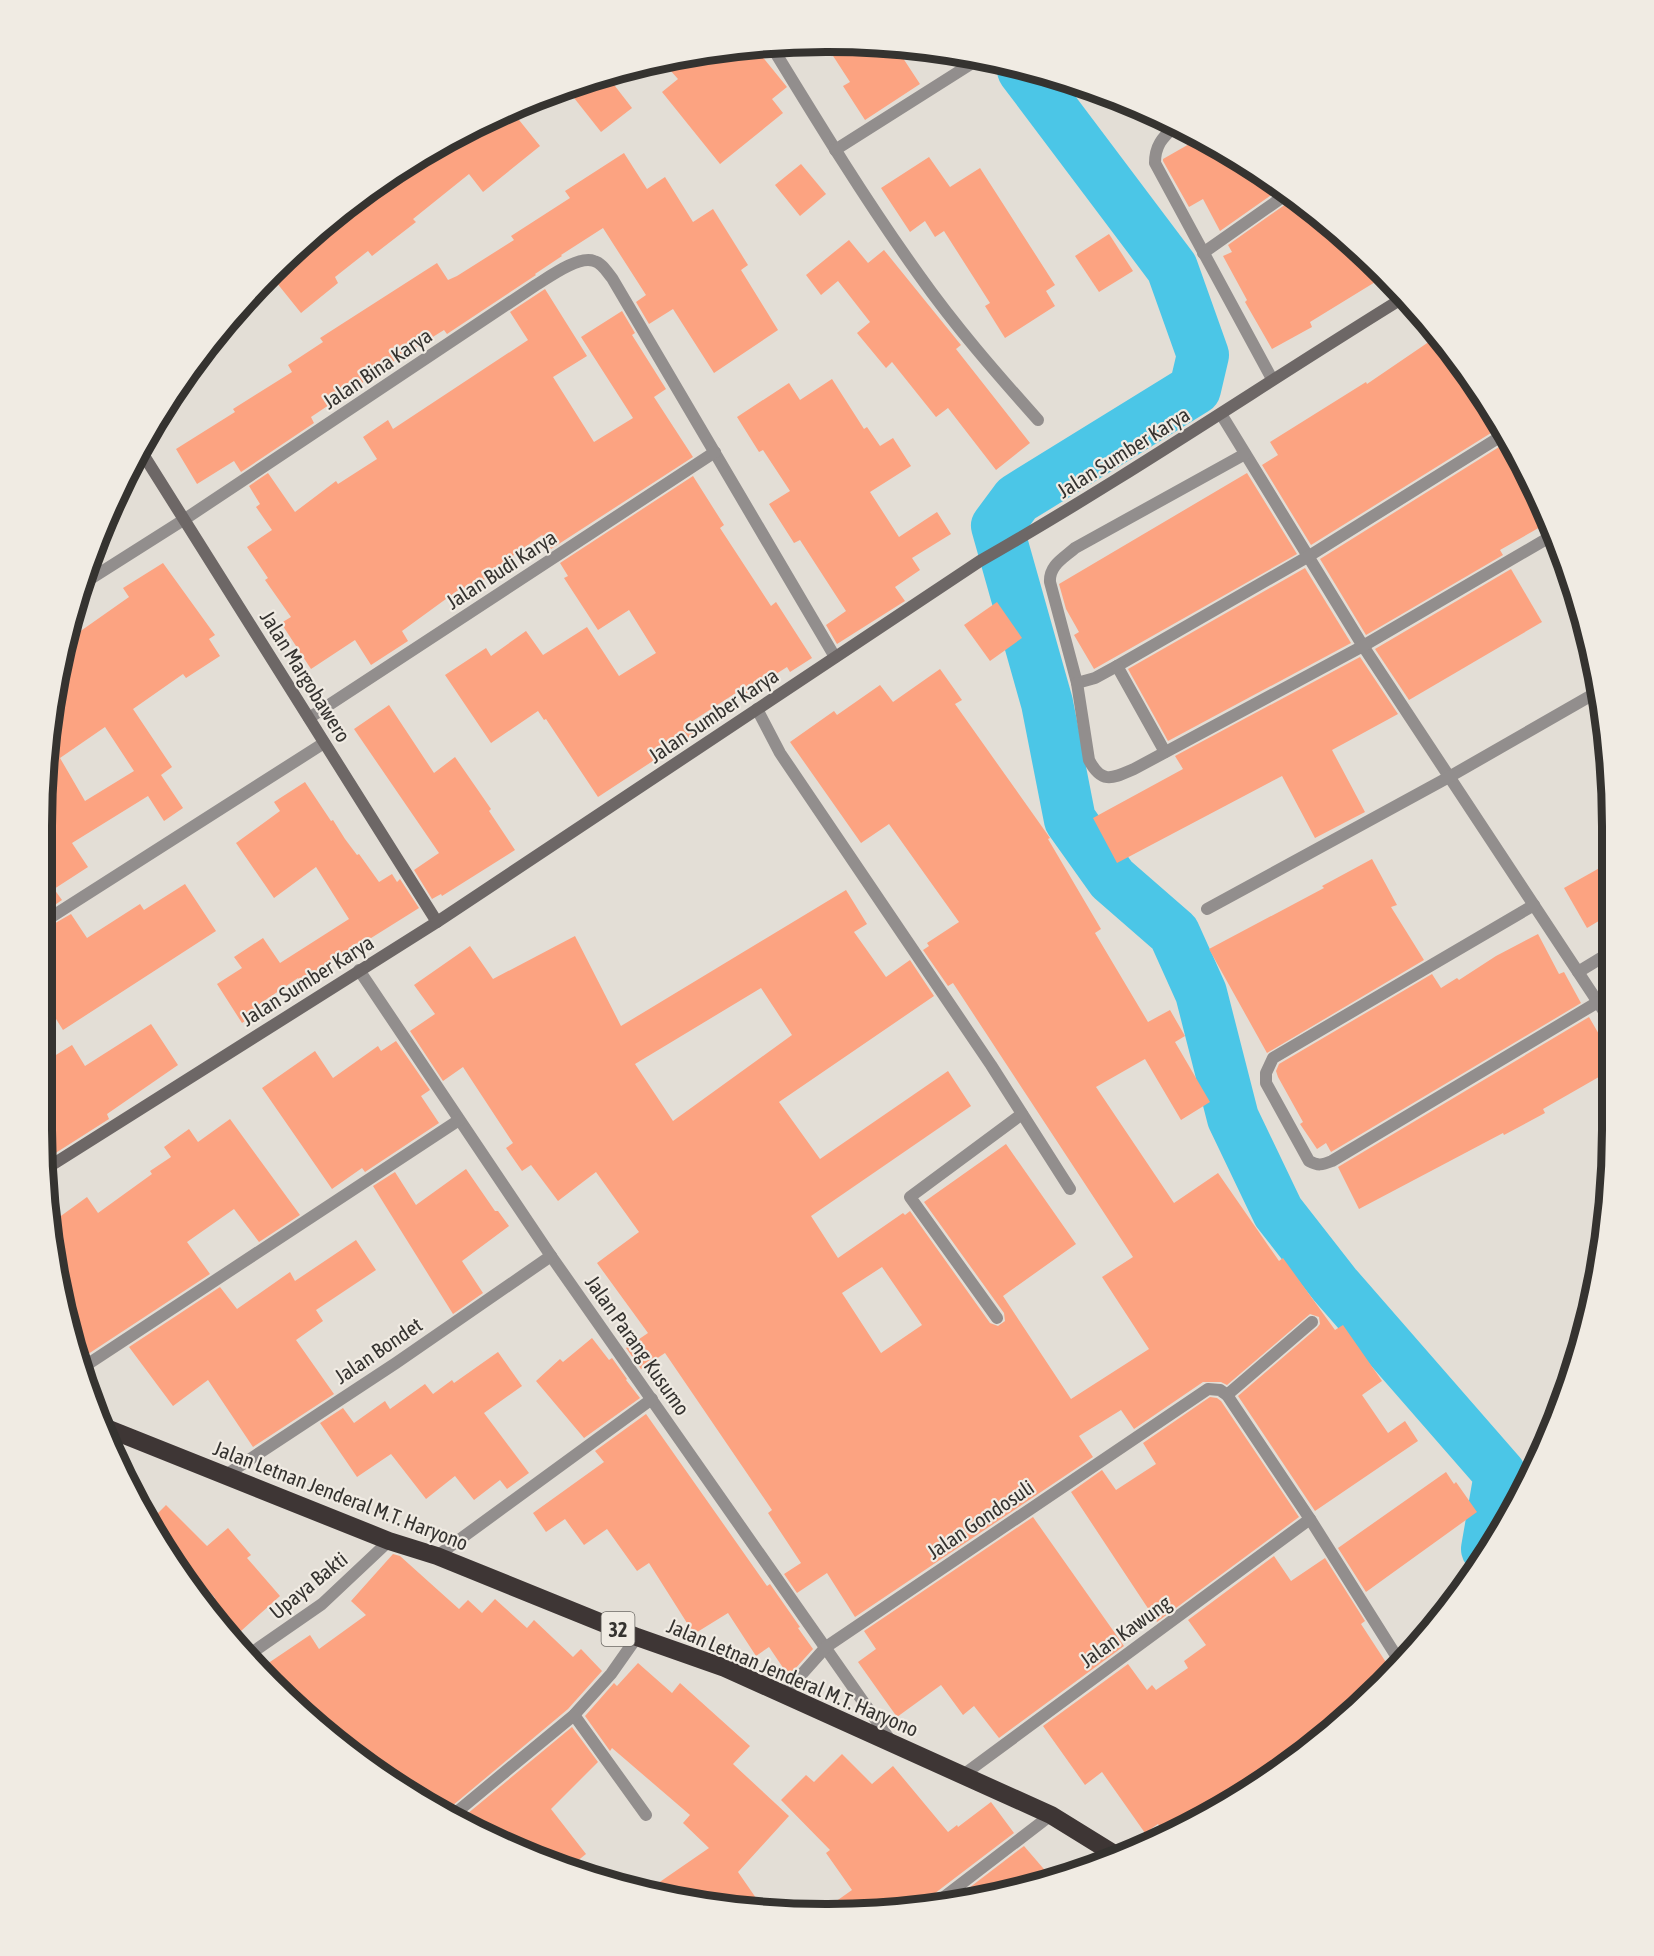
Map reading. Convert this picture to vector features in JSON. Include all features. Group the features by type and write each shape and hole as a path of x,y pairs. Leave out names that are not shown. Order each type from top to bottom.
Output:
{"highway":[{"name":"Jalan Letnan Jenderal M.T. Haryono","path":"114,1431 389,1541 437,1556 637,1636 725,1668 890,1740 1051,1815 1108,1850"}],"street":[{"path":"776,54 835,150 919,275 982,357 1038,420"},
{"path":"835,150 969,65"},
{"path":"1169,131 1161,139 1155,151 1155,163 1272,379"},
{"path":"1203,253 1279,199"},
{"name":"Jalan Bina Karya","path":"95,576 536,285 576,262 595,261 612,278 715,452"},
{"name":"Jalan Sumber Karya","path":"53,1163 437,922 980,561 1045,524 1396,302"},
{"path":"1221,414 1363,646 1602,1008"},
{"path":"1077,683 1095,678 1118,666 1309,556 1497,439"},
{"path":"715,452 835,657"},
{"name":"Jalan Budi Karya","path":"309,718 715,452"},
{"path":"1245,454 1076,548 1055,564 1050,574 1050,582 1077,683 1089,760 1093,768 1104,777 1112,779 1363,646 1546,539"},
{"name":"Jalan Margobawero","path":"146,459 437,922"},
{"path":"1118,666 1164,752"},
{"path":"1207,909 1449,777 1590,696"},
{"path":"757,709 780,753 991,1065 1070,1189"},
{"path":"52,917 324,743"},
{"path":"1534,905 1273,1058 1266,1073 1266,1083 1309,1161 1317,1165 1332,1161 1598,1002"},
{"path":"1578,972 1602,957"},
{"name":"Jalan Parang Kusumo","path":"359,970 551,1256 890,1740"},
{"path":"998,1318 910,1197 1022,1114"},
{"path":"89,1363 459,1120"},
{"name":"Jalan Bondet","path":"226,1475 396,1363 551,1256"},
{"path":"1312,1322 1227,1395 1310,1519 1395,1655"},
{"name":"Jalan Gondosuli","path":"784,1694 826,1647 1208,1389 1220,1390 1227,1395"},
{"path":"437,1556 652,1399"},
{"name":"Jalan Kawung","path":"963,1775 1310,1519"},
{"name":"Upaya Bakti","path":"255,1651 322,1604 389,1541"},
{"path":"459,1810 574,1715 611,1674 637,1636"},
{"path":"574,1715 646,1815"},
{"path":"948,1894 1051,1815"}],"building":[{"path":"831,52 902,56 920,84 865,120 843,86 850,82"},
{"path":"761,55 787,87 772,99 783,113 720,164 662,92 678,79 669,69"},
{"path":"613,83 632,108 601,132 573,96"},
{"path":"517,117 540,146 483,192 469,174 413,219 416,222 372,256 368,251 335,277 338,283 301,313 276,282 316,245 397,183 440,156"},
{"path":"1191,143 1272,194 1220,231 1203,199 1189,207 1163,159"},
{"path":"624,153 647,189 665,177 693,222 713,209 748,265 741,270 778,330 714,373 673,309 649,324 636,302 646,295 603,228 447,334 444,330 391,363 394,367 374,381 371,377 311,417 314,423 241,472 234,461 197,484 176,449 235,412 233,409 292,372 288,365 323,342 320,338 437,263 448,280 457,276 514,240 511,236 570,198 565,191"},
{"path":"929,157 950,187 980,168 1055,285 1046,291 1055,306 1005,338 985,306 990,303 944,231 935,237 925,221 910,232 881,188"},
{"path":"801,164 826,194 800,216 775,185"},
{"path":"1286,204 1338,245 1377,281 1310,322 1312,327 1272,349 1245,302 1247,300 1223,256 1232,252 1228,245"},
{"path":"1109,234 1133,271 1099,292 1075,256"},
{"path":"849,240 868,263 884,250 961,345 956,349 1030,443 996,470 948,408 936,417 892,362 886,368 857,333 870,322 838,281 821,295 806,275"},
{"path":"545,289 587,356 553,377 594,442 633,418 581,337 622,311 635,333 632,335 666,389 654,397 693,457 551,549 542,535 483,577 485,579 464,593 461,588 402,631 408,641 371,665 355,640 311,669 281,623 291,617 265,580 268,578 247,547 272,530 256,507 260,504 249,486 268,473 295,512 336,481 338,484 377,459 363,437 388,420 393,429 528,340 510,312"},
{"path":"1429,341 1471,397 1493,432 1311,545 1262,465 1278,455 1270,442 1366,382 1367,384"},
{"path":"832,379 864,429 867,427 880,446 893,438 911,466 870,492 899,537 937,512 951,534 912,558 920,570 895,587 905,601 837,644 826,625 846,611 800,540 794,543 769,504 790,491 763,450 759,452 737,417 789,383 800,400"},
{"path":"1501,446 1541,527 1500,550 1503,555 1366,635 1320,559"},
{"path":"1247,473 1297,554 1094,669 1074,635 1079,632 1066,609 1059,584"},
{"path":"693,476 724,525 720,528 771,606 776,602 812,658 790,672 787,667 745,694 742,689 688,724 694,734 598,797 546,719 544,720 538,711 491,743 445,675 486,648 491,656 526,631 543,655 587,627 619,676 656,653 629,610 598,630 564,578 568,576 560,563"},
{"path":"163,563 215,635 209,639 220,656 186,678 183,674 133,709 172,767 161,775 183,808 164,821 148,796 72,843 88,867 54,889 62,900 52,907 54,776 67,676 77,633 129,597 123,588","holes":["105,727 134,771 85,801 60,758"]},
{"path":"1305,568 1351,643 1168,741 1128,669"},
{"path":"1511,569 1542,622 1409,700 1375,649"},
{"path":"997,602 1022,638 990,661 964,625"},
{"path":"1360,657 1398,714 1332,750 1365,812 1315,838 1282,776 1117,863 1093,818 1183,769 1175,756"},
{"path":"940,669 962,700 955,704 1050,838 1048,839 1101,929 1095,933 1148,1022 1170,1010 1185,1036 1175,1042 1210,1102 1181,1120 1145,1059 1096,1087 1174,1203 1218,1173 1279,1261 1283,1258 1335,1330 1343,1325 1382,1381 1362,1395 1388,1433 1405,1421 1418,1441 1315,1511 1238,1396 1317,1328 1320,1324 1319,1317 1310,1314 1227,1385 1221,1382 1203,1382 1134,1429 1121,1410 1079,1436 1093,1457 855,1617 827,1573 797,1593 784,1574 801,1563 768,1513 772,1510 665,1353 641,1369 626,1348 648,1333 597,1263 639,1232 596,1172 558,1201 531,1165 522,1171 506,1148 513,1143 463,1067 443,1081 410,1031 435,1014 414,985 470,946 493,979 575,936 621,1026 846,890 867,924 854,932 886,977 910,960 934,996 779,1102 820,1159 948,1071 971,1106 811,1216 838,1258 903,1213 905,1215 910,1211 990,1323 998,1326 1005,1321 1004,1313 924,1202 1006,1144 1076,1244 1003,1296 1071,1399 1149,1349 1102,1277 1133,1257 953,983 948,986 923,950 929,946 927,943 959,922 889,824 861,843 790,742 834,711 837,715 880,685 893,702","holes":["761,988 792,1035 673,1121 635,1064","882,1267 922,1325 881,1353 842,1293"]},
{"path":"389,705 434,773 455,757 491,809 489,811 515,850 442,896 441,894 432,899 414,870 439,853 354,729"},
{"path":"305,782 331,821 333,820 379,882 392,874 397,882 400,879 419,908 328,965 331,969 304,987 298,978 258,1005 261,1011 242,1023 217,984 242,968 234,957 263,938 280,963 349,919 316,867 274,898 236,843 280,811 274,802"},
{"path":"1372,859 1397,905 1391,907 1424,960 1267,1053 1209,949 1324,888 1322,886"},
{"path":"1602,867 1602,919 1587,928 1564,888"},
{"path":"185,884 216,931 63,1030 52,1013 52,925 71,914 87,938 140,904 144,910"},
{"path":"1538,934 1559,974 1564,972 1581,1003 1331,1152 1326,1143 1317,1149 1300,1124 1303,1122 1278,1077 1276,1071 1279,1064 1432,974 1441,988"},
{"path":"1589,1017 1602,1039 1602,1075 1543,1109 1545,1113 1359,1209 1338,1167"},
{"path":"151,1024 178,1065 107,1114 109,1119 54,1154 52,1057 72,1045 85,1066"},
{"path":"396,1041 430,1090 421,1096 439,1123 365,1172 362,1168 332,1189 262,1088 315,1051 333,1078 378,1046 381,1051"},
{"path":"230,1119 300,1215 259,1242 234,1209 187,1242 210,1274 87,1355 67,1280 58,1218 87,1197 98,1213 152,1174 150,1171 171,1157 164,1147 189,1129 198,1142"},
{"path":"466,1169 495,1211 498,1211 509,1226 462,1261 483,1293 453,1314 373,1186 395,1172 416,1205"},
{"path":"356,1240 376,1270 316,1310 323,1321 296,1340 334,1394 253,1447 208,1380 173,1406 129,1347 220,1287 237,1309 290,1272 295,1281"},
{"path":"592,1338 609,1360 612,1358 640,1398 584,1438 536,1381 560,1359 563,1362"},
{"path":"498,1352 522,1386 484,1413 529,1473 507,1489 500,1480 474,1500 455,1476 426,1499 391,1454 357,1477 320,1423 343,1408 354,1423 385,1401 390,1409 425,1384 433,1394 452,1380 454,1383"},
{"path":"1210,1397 1221,1401 1299,1517 1157,1622 1071,1492 1102,1470 1116,1490 1156,1464 1143,1443"},
{"path":"646,1414 767,1586 770,1584 813,1649 788,1675 769,1647 756,1656 728,1613 694,1634 649,1563 637,1571 607,1529 584,1545 565,1519 546,1532 533,1513 604,1462 595,1451"},
{"path":"1446,1472 1477,1512 1366,1592 1338,1548"},
{"path":"166,1505 207,1546 228,1528 251,1555 247,1558 280,1596 239,1633 213,1600 215,1598 183,1559 156,1515"},
{"path":"1033,1517 1124,1646 999,1738 974,1706 963,1715 941,1685 897,1717 858,1662 876,1649 864,1631"},
{"path":"393,1554 400,1556 459,1609 468,1600 482,1613 495,1599 527,1628 534,1620 573,1657 581,1649 602,1671 568,1709 452,1806 397,1773 356,1743 316,1711 267,1664 310,1635 319,1649 366,1615 351,1601"},
{"path":"1274,1556 1291,1581 1325,1558 1365,1621 1361,1624 1387,1664 1338,1711 1257,1773 1170,1824 1161,1828 1158,1824 1145,1833 1102,1772 1085,1785 1043,1726 1128,1664 1147,1690 1152,1685 1156,1690 1188,1668 1184,1661 1206,1645 1188,1620"},
{"path":"638,1663 672,1693 680,1683 750,1746 733,1764 789,1816 738,1872 756,1898 753,1900 726,1897 656,1884 709,1848 683,1823 690,1815 612,1748 610,1751 585,1716 614,1683 617,1686"},
{"path":"572,1727 598,1762 551,1809 586,1854 577,1862 531,1845 466,1814"},
{"path":"842,1754 872,1784 893,1766 948,1832 991,1802 1014,1833 930,1897 833,1904 852,1890 826,1853 830,1850 781,1800 806,1775 814,1782"},
{"path":"1024,1846 1046,1871 1027,1877 965,1891"}],"waterway":[{"path":"1031,80 1172,268 1203,355 1195,389 1017,499 997,526 1047,703 1070,820 1112,879 1174,933 1201,993 1233,1118 1278,1212 1335,1285 1500,1474 1491,1528"}]}
